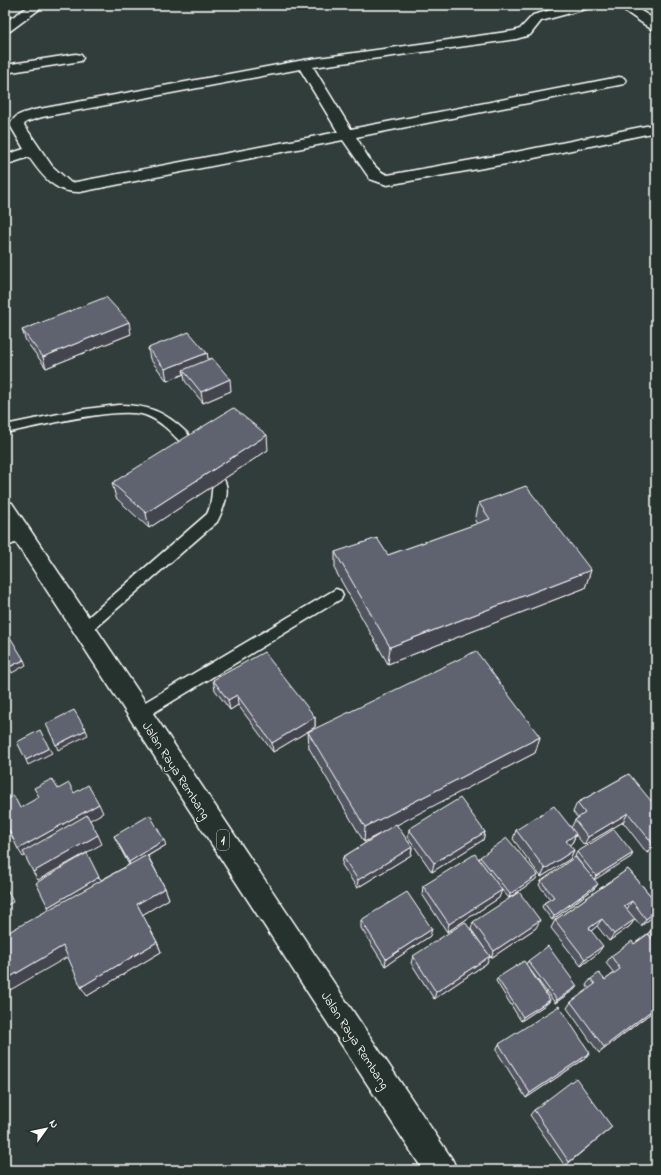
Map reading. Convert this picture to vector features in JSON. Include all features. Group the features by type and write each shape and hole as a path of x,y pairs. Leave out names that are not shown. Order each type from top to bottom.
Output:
{"main road":[{"path":"5,28 39,5"},
{"path":"5,117 20,119 39,113 304,64 516,35 525,32 537,18 583,5"},
{"path":"622,5 656,26"},
{"path":"5,69 76,58"},
{"path":"304,64 375,176 387,180 506,159 656,128"},
{"path":"20,119 17,125 32,151 60,184 68,188 80,187 348,135 619,81"},
{"path":"5,160 32,151"},
{"name":"Jalan Raya Rembang","path":"5,509 12,536 84,629 442,1170"}],"lane":[{"path":"5,429 114,409 128,409 146,411 168,422 194,448"},
{"path":"84,629 212,518 218,508 220,495 219,483"},
{"path":"140,713 336,595"}],"building":[{"path":"106,297 129,322 43,357 22,330"},
{"path":"189,332 207,353 165,369 148,348"},
{"path":"212,358 230,379 201,392 183,370"},
{"path":"233,408 267,435 146,513 112,483"},
{"path":"526,486 591,570 390,647 335,552 377,538 388,555 490,519 479,503"},
{"path":"10,637 24,660 9,667 5,661 5,640"},
{"path":"476,651 540,737 365,827 308,732"},
{"path":"264,652 315,717 272,743 237,695 228,700 213,680"},
{"path":"74,710 86,730 56,745 46,724"},
{"path":"40,730 49,748 26,760 17,742"},
{"path":"629,774 656,807 656,842 653,844 628,813 588,837 575,820 585,813 577,803"},
{"path":"52,779 58,789 69,783 74,793 88,785 99,804 18,849 5,822 5,800 14,796 20,808 39,797 34,788"},
{"path":"460,798 485,832 434,863 409,829"},
{"path":"554,806 576,834 566,841 574,850 545,869 516,830"},
{"path":"87,815 98,835 33,872 23,852"},
{"path":"150,815 164,840 129,862 114,836"},
{"path":"396,824 412,847 358,880 343,857"},
{"path":"614,829 633,853 596,876 577,852"},
{"path":"507,838 538,875 510,894 480,857"},
{"path":"87,853 99,877 48,907 36,883"},
{"path":"475,854 502,890 449,924 423,886"},
{"path":"147,855 165,888 137,904 157,942 81,987 63,946 5,980 5,934"},
{"path":"575,857 598,884 554,916 544,903 554,897 541,881"},
{"path":"628,869 656,902 656,911 646,919 632,901 624,906 635,919 614,934 602,919 589,928 603,946 585,959 555,920"},
{"path":"5,888 8,894 5,895"},
{"path":"407,892 432,929 386,959 361,920"},
{"path":"519,892 540,920 494,951 473,922"},
{"path":"465,922 490,956 436,992 413,956"},
{"path":"656,927 656,940 649,932"},
{"path":"648,934 656,943 656,1007 604,1047 571,1002 595,984 591,979 599,973 605,980 620,969 611,956 632,941 634,944"},
{"path":"548,946 577,986 557,1000 528,961"},
{"path":"524,961 550,1000 523,1017 497,978"},
{"path":"559,1006 590,1053 530,1093 499,1044"},
{"path":"576,1078 612,1127 569,1162 534,1110"}]}
